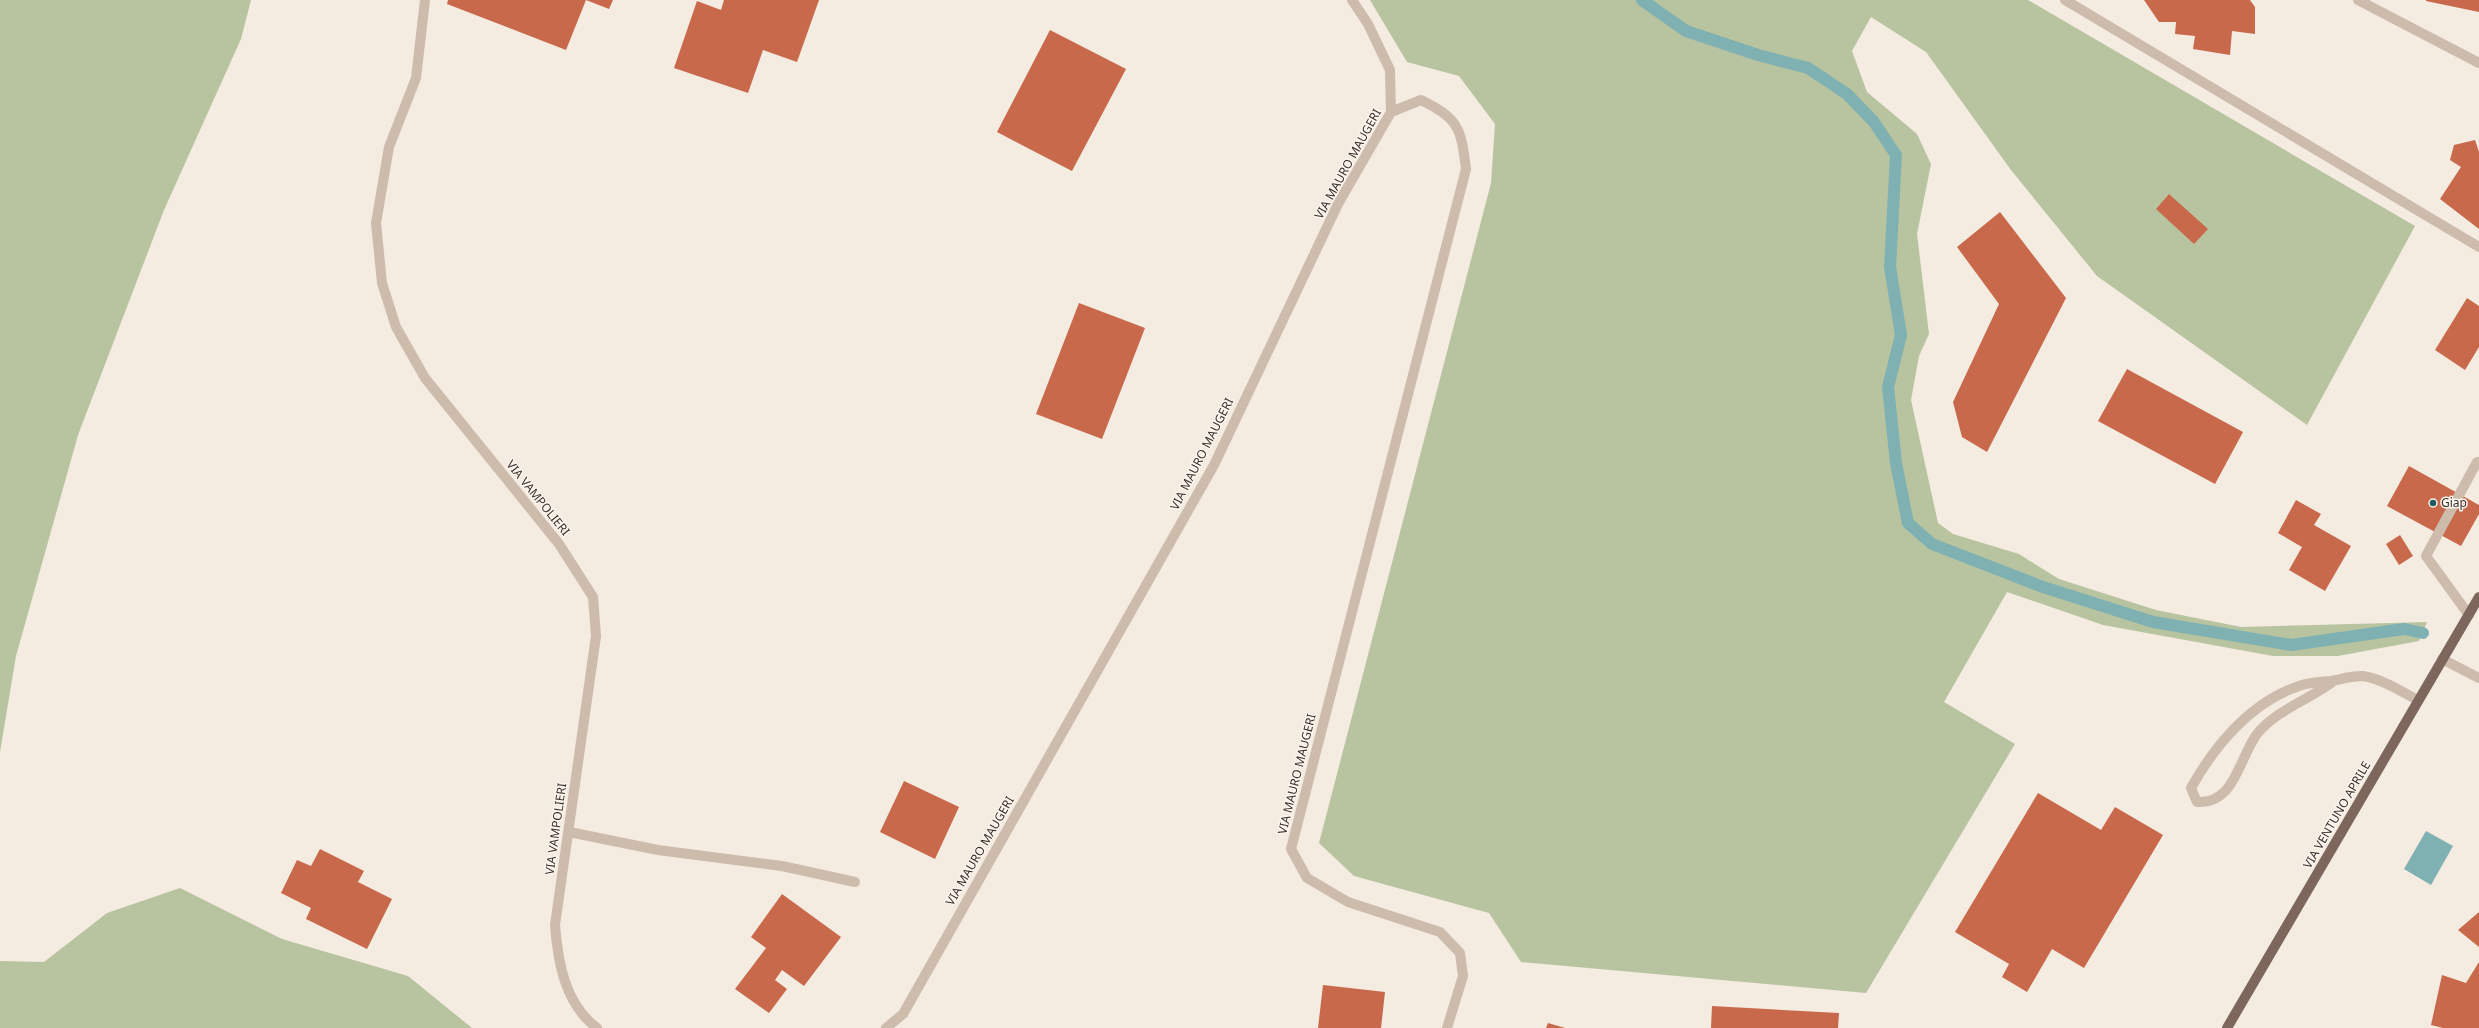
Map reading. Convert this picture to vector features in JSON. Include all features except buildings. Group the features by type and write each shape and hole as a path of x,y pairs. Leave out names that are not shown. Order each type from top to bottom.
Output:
{"main road":[{"name":"VIA VENTUNO APRILE","path":"2227,1028 2479,597"}],"street":[{"name":"VIA VAMPOLIERI","path":"425,0 416,78 389,146 376,223 382,282 396,327 424,378 559,544 593,597 596,636 556,926 558,958 572,1000 597,1028"},
{"path":"1352,0 1368,24 1390,70 1391,112"},
{"path":"2065,0 2479,247"},
{"path":"2358,0 2479,63"},
{"name":"VIA MAURO MAUGERI","path":"886,1028 903,1014 1214,465 1338,204 1391,112 1421,100 1444,112 1462,136 1466,169 1291,849 1307,878 1348,902 1440,932 1460,953 1463,976 1447,1028"},
{"path":"2469,615 2426,556 2477,462 2479,462"},
{"path":"2442,659 2479,678"},
{"path":"2335,680 2318,694 2277,716 2258,734 2241,761 2231,785 2222,796 2210,802 2197,802 2191,788 2200,772 2237,724 2260,706 2299,685 2335,680 2366,676 2387,684 2418,700"},
{"path":"569,832 658,850 782,866 855,882"}],"green space":[{"path":"0,0 251,0 241,39 164,210 78,435 16,656 0,752"},
{"path":"1370,0 2028,0 2415,226 2307,425 2097,276 2011,170 1926,52 1871,17 1852,51 1867,92 1917,134 1931,164 1917,234 1929,334 1919,356 1911,400 1938,523 1953,534 2019,554 2059,579 2156,610 2241,627 2427,622 2419,641 2338,656 2273,656 2103,625 2007,592 1944,702 2015,744 1866,993 1521,962 1489,913 1354,876 1319,843 1491,183 1495,124 1459,76 1407,62"},
{"path":"180,888 282,939 408,976 472,1028 0,1028 0,961 44,962 107,913"}],"water":[{"path":"2426,831 2453,846 2431,885 2404,869"}],"waterway":[{"path":"1642,0 1686,31 1758,55 1808,68 1847,94 1874,122 1896,155 1890,267 1901,335 1888,387 1896,463 1908,523 1932,544 2043,587 2153,622 2291,645 2404,629 2423,633"}],"place":[{"name":"Giap","path":"2433,503"}]}
